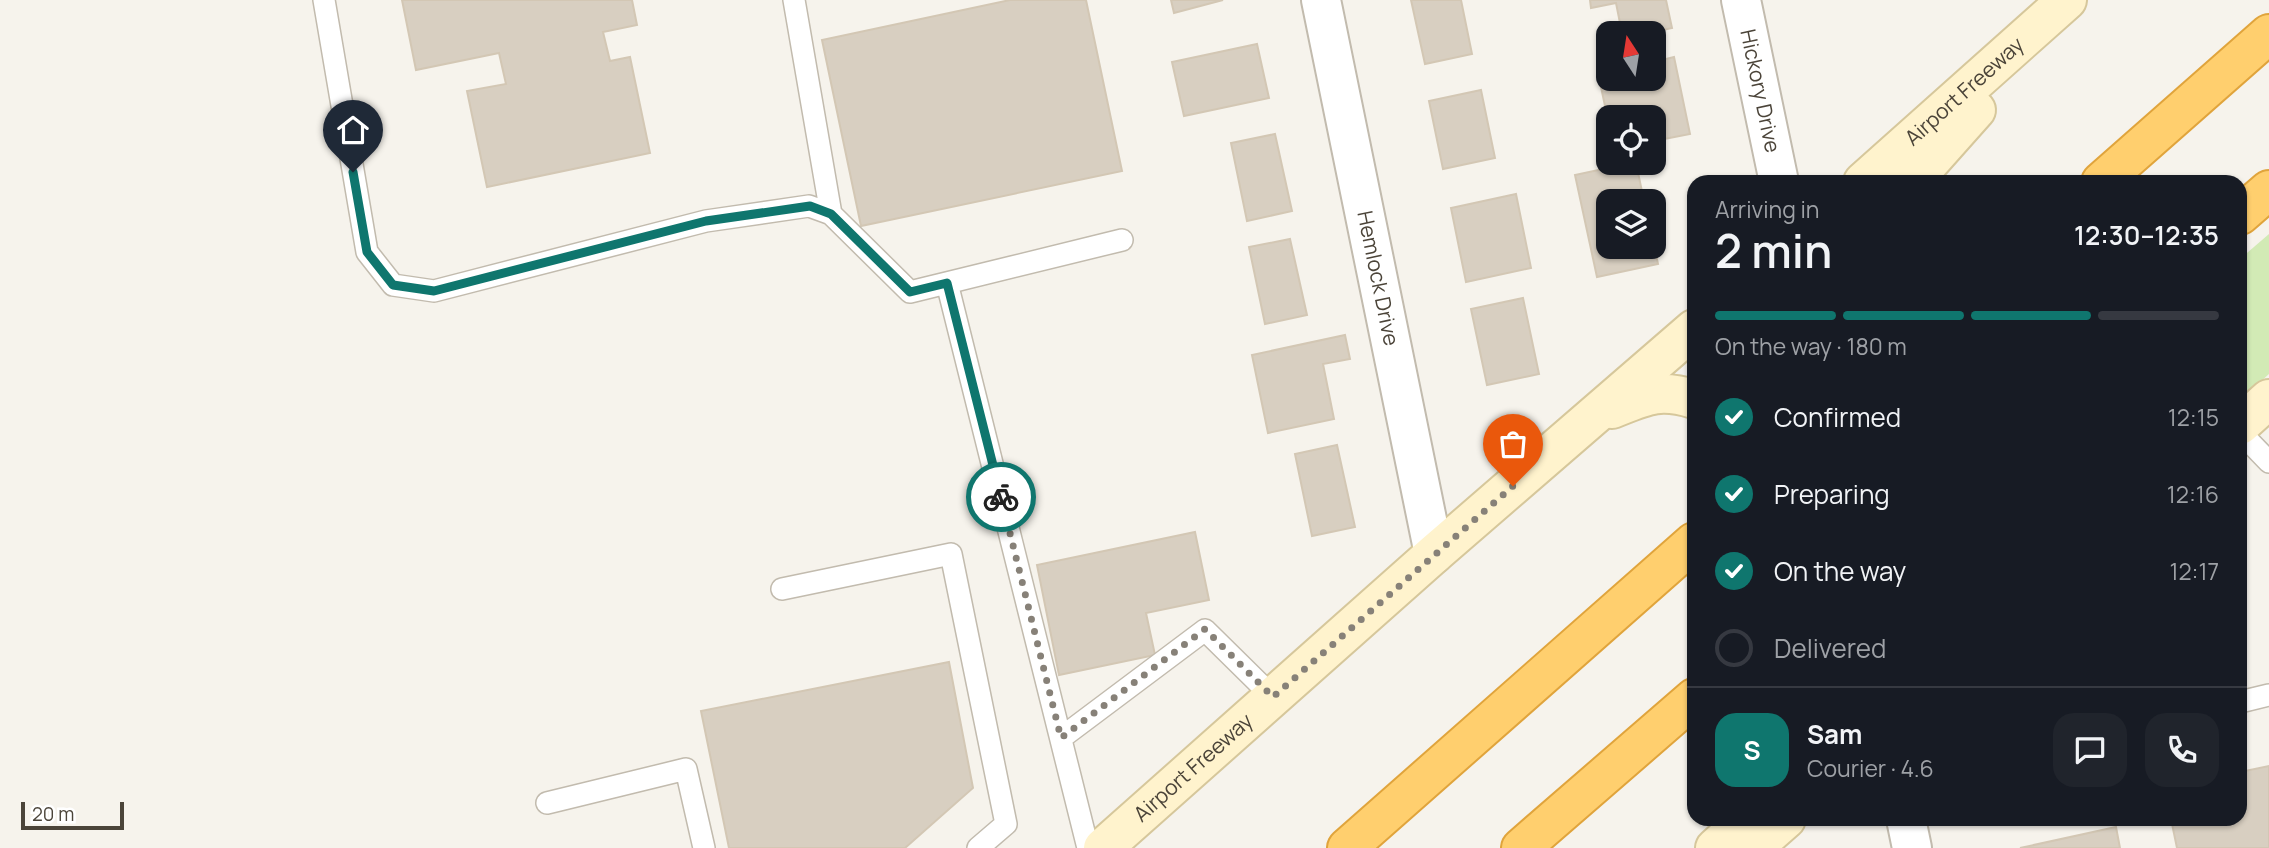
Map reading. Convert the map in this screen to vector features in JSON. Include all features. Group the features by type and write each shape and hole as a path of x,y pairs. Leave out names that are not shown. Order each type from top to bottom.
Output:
{"highway":[{"path":"2109,175 2269,34"},
{"path":"2247,209 2269,190"},
{"path":"1348,848 1687,548"},
{"path":"1521,848 1687,704"}],"main road":[{"name":"Airport Freeway","path":"1871,175 2067,0"},
{"path":"1918,175 2076,0"},
{"name":"Airport Freeway","path":"1103,848 1434,554 1687,335"},
{"path":"1591,417 1653,393 1687,396"},
{"path":"2247,419 2269,400"},
{"path":"1715,848 1739,826"},
{"path":"1754,848 1778,826"}],"street":[{"name":"Hemlock Drive","path":"1321,0 1434,554"},
{"name":"Hickory Drive","path":"1741,0 1778,175"}],"lane":[{"path":"324,0 367,252 393,285 434,291 706,221 810,206 831,214 910,292 1122,240"},
{"path":"794,0 831,214"},
{"path":"947,283 1088,848"},
{"path":"2247,439 2269,462"},
{"path":"782,589 951,554 1006,824 986,845"},
{"path":"1061,738 1205,629 1273,697"},
{"path":"2247,700 2269,695"},
{"path":"547,803 686,769 704,848"}],"green space":[{"path":"2269,234 2269,374 2247,394 2247,253"}],"building":[{"path":"402,0 632,0 637,25 603,32 610,61 630,57 650,153 487,187 467,91 506,84 499,53 416,70"},
{"path":"1010,0 1086,0 1122,171 861,226 822,40"},
{"path":"1171,0 1223,0 1174,13"},
{"path":"1411,0 1461,0 1472,54 1425,64"},
{"path":"1590,0 1666,0 1672,28 1666,29 1666,21 1620,21 1616,3 1591,8"},
{"path":"1257,44 1269,98 1184,116 1172,62"},
{"path":"1674,57 1690,134 1666,139 1666,105 1605,105 1602,91 1666,91 1666,59"},
{"path":"1481,90 1495,158 1443,169 1429,101"},
{"path":"1275,134 1292,211 1247,221 1231,143"},
{"path":"1596,170 1596,175 1639,175 1641,189 1596,189 1596,259 1657,259 1658,264 1597,277 1575,175"},
{"path":"1516,194 1531,268 1466,282 1451,208"},
{"path":"1290,239 1307,315 1265,324 1249,247"},
{"path":"1523,298 1539,374 1487,385 1471,309"},
{"path":"1345,335 1350,359 1323,364 1334,419 1268,433 1252,355"},
{"path":"1337,445 1355,527 1312,536 1295,454"},
{"path":"1195,532 1209,600 1146,613 1155,655 1059,675 1037,565"},
{"path":"949,662 973,788 905,848 729,848 701,711"},
{"path":"2269,766 2269,848 2177,848 2172,826 2247,826 2247,771"},
{"path":"2116,827 2120,848 2020,848"}],"way so far":[{"path":"1001,497 1061,738 1205,629 1273,697 1513,486"}],"route":[{"path":"353,172 367,252 393,285 434,291 706,221 810,206 831,214 910,292 947,283 1001,497"}]}
